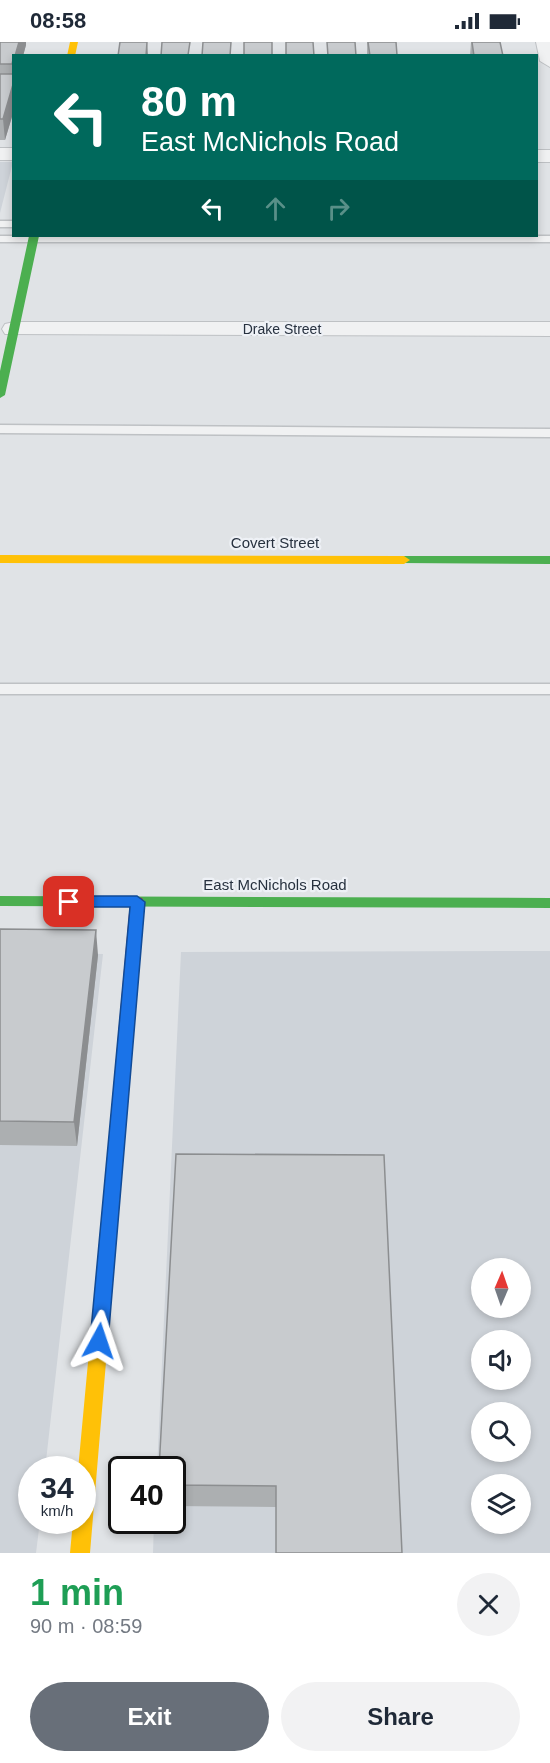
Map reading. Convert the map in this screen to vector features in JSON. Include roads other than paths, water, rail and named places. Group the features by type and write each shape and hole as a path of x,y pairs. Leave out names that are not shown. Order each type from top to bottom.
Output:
{"street":[{"path":"545,42 550,61"},
{"path":"0,395 33,237"},
{"name":"Drake Street","path":"14,329 550,329"},
{"name":"Covert Street","path":"0,559 550,560"},
{"name":"East McNichols Road","path":"0,901 550,903"},
{"path":"80,1553 137,902"}],"lane":[{"path":"0,239 33,237 550,239"},
{"path":"0,429 550,433"},
{"path":"0,689 550,689"}]}
